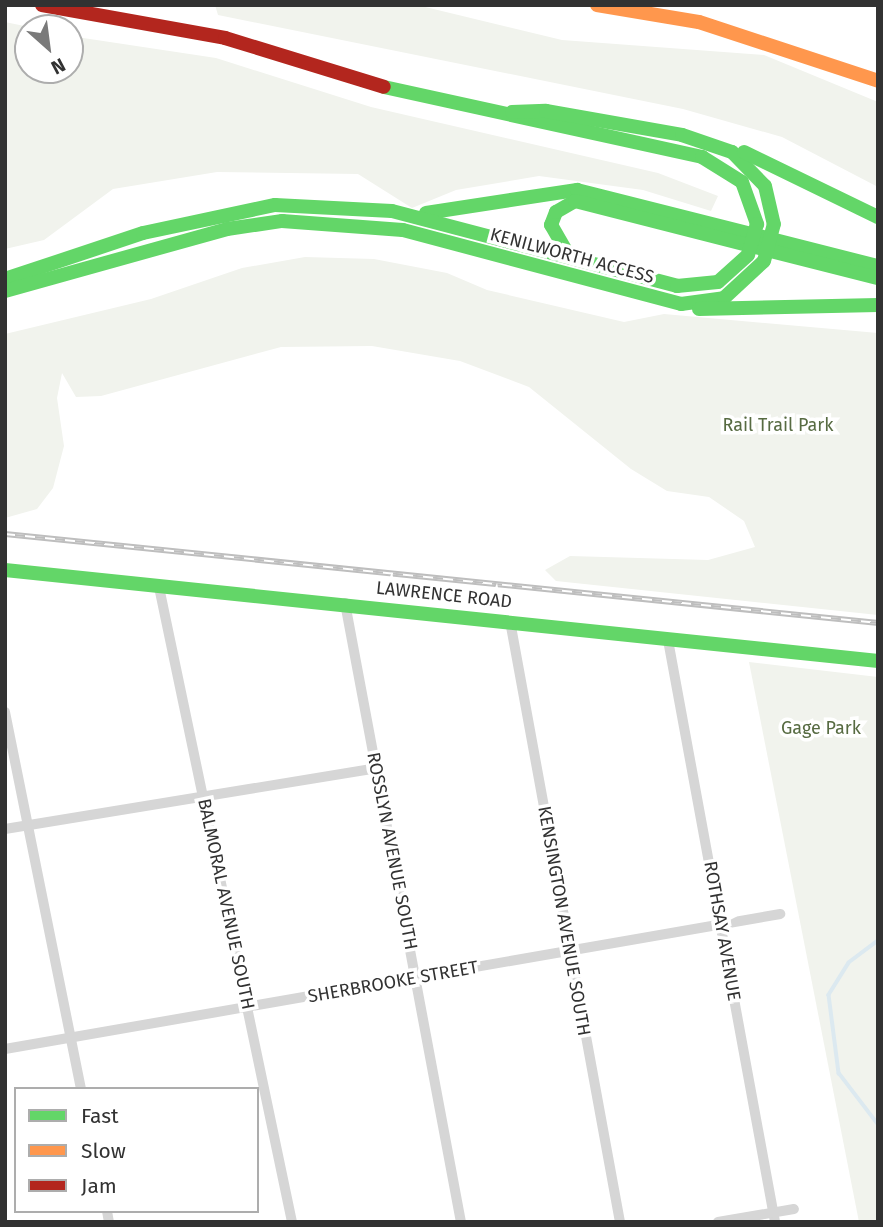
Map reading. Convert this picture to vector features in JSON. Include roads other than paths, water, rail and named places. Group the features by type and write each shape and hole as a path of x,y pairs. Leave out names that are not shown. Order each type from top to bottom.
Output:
{"main road":[{"name":"KENILWORTH ACCESS","path":"5,279 232,211 331,205 392,211 691,288 718,282 748,255 757,224 749,192 720,163 358,81 225,38 42,5"},
{"path":"597,5 699,22 878,81"},
{"name":"KENILWORTH ACCESS","path":"5,291 227,229 322,220 403,230 681,304 724,298 764,261 774,225 769,196 749,163 682,135 546,111 504,112"},
{"path":"682,135 744,152 878,217"},
{"path":"392,211 442,214 577,190 878,266"},
{"path":"573,258 556,243 551,225 556,212 575,201 878,278"},
{"path":"681,304 731,311 878,305"},
{"name":"LAWRENCE ROAD","path":"5,570 345,603 878,661"}],"street":[{"name":"BALMORAL AVENUE SOUTH","path":"159,586 292,1222"},
{"name":"ROSSLYN AVENUE SOUTH","path":"345,603 461,1222"},
{"name":"KENSINGTON AVENUE SOUTH","path":"510,621 620,1222"},
{"name":"ROTHSAY AVENUE","path":"668,640 774,1217"},
{"path":"5,712 81,1087"},
{"path":"5,829 376,768"},
{"name":"SHERBROOKE STREET","path":"5,1049 780,914"},
{"path":"718,1222 774,1217 794,1209"}],"waterway":[{"path":"878,941 849,963 829,995 839,1073 878,1124"}],"railway":[{"path":"5,534 878,623"}],"park label":[{"name":"Rail Trail Park","path":"778,425"},
{"name":"Gage Park","path":"821,728"}]}
